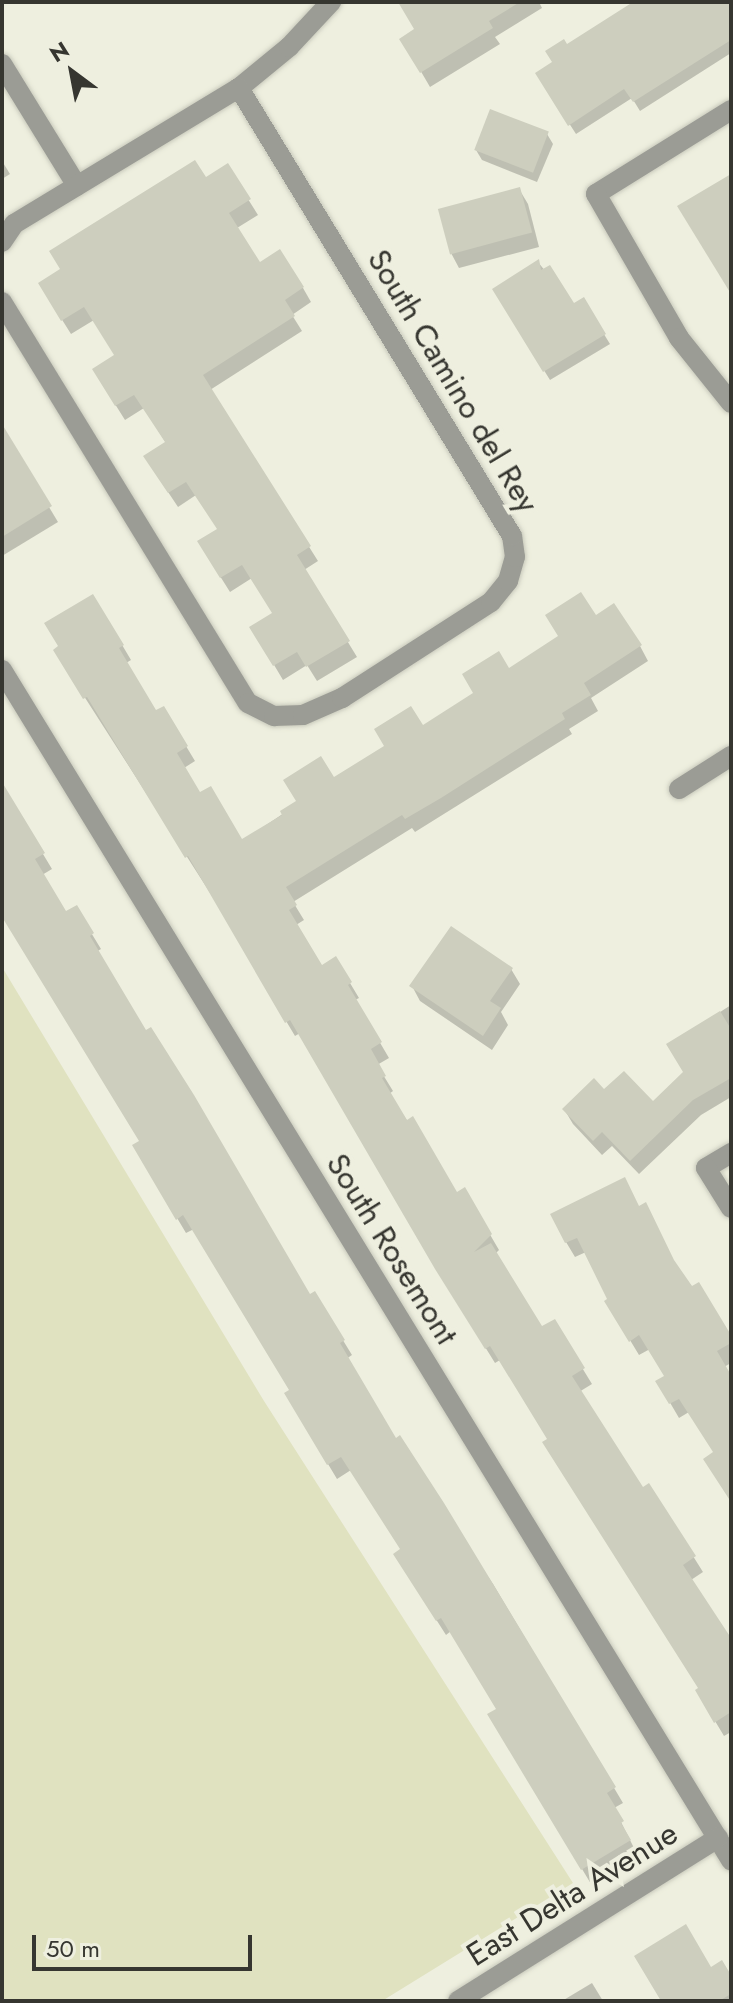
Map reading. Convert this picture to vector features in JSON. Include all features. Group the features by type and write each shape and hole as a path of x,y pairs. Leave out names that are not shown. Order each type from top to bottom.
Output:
{"street":[{"path":"2,242 14,224 239,88 289,47 331,2"},
{"path":"2,64 77,186"},
{"name":"South Camino del Rey","path":"2,302 248,703 274,716 303,715 342,698 491,602 508,581 512,569 515,557 512,536 239,88"},
{"path":"731,110 596,194 679,338 731,403"},
{"name":"South Rosemont","path":"2,670 731,1860"},
{"path":"679,789 731,756"},
{"path":"731,1153 706,1168 731,1208"},
{"name":"East Delta Avenue","path":"458,2001 718,1838"}],"green space":[{"path":"2,967 264,1401 573,1883 382,2001 2,2001"}],"building":[{"path":"398,2 520,2 489,21 493,28 420,73 399,39 414,29"},
{"path":"633,2 731,2 731,40 633,102 624,89 568,126 535,73 552,62 545,51 564,39 567,44"},
{"path":"490,109 549,132 533,173 474,150"},
{"path":"195,160 206,177 228,163 251,199 229,213 260,262 280,249 304,287 285,300 295,316 203,375 311,546 297,555 350,641 306,667 297,652 273,666 249,627 272,613 242,565 220,578 197,541 217,529 186,482 168,493 143,456 165,442 134,395 115,406 92,369 114,355 84,307 61,321 38,283 60,269 49,251"},
{"path":"731,174 731,294 677,206"},
{"path":"520,187 532,232 450,254 438,209"},
{"path":"539,259 541,270 550,265 574,303 584,297 606,334 543,372 492,289"},
{"path":"2,424 52,506 2,537"},
{"path":"581,592 596,615 614,603 642,645 584,683 591,695 562,713 565,719 441,798 405,819 402,815 286,887 297,905 289,910 322,965 336,956 352,982 348,985 382,1042 371,1049 386,1076 382,1078 407,1120 413,1116 457,1192 465,1187 492,1234 474,1252 491,1243 542,1326 555,1319 585,1368 572,1376 643,1487 649,1483 696,1556 683,1565 731,1638 731,1712 714,1723 695,1690 698,1688 542,1442 547,1439 490,1346 485,1349 435,1269 290,1020 285,1023 188,856 185,858 87,697 83,699 53,650 58,646 44,623 93,594 124,645 119,648 156,710 164,706 188,746 177,753 200,792 211,786 242,839 282,815 280,811 296,801 283,780 321,756 334,777 384,746 374,729 411,706 423,725 473,693 462,674 499,651 509,668 558,636 545,615"},
{"path":"2,782 45,853 35,859 66,911 77,905 94,933 90,936 146,1030 151,1027 194,1095 310,1294 315,1291 345,1340 340,1343 396,1438 400,1435 444,1503 616,1787 607,1793 624,1821 621,1823 631,1840 581,1870 487,1714 496,1709 441,1618 436,1621 393,1554 400,1549 341,1457 327,1465 284,1393 289,1390 183,1215 176,1220 132,1145 139,1141 2,917"},
{"path":"451,926 513,968 490,1001 501,1008 483,1036 409,986"},
{"path":"720,1011 731,1029 731,1078 693,1100 630,1161 602,1132 593,1141 562,1109 594,1078 604,1089 624,1071 653,1101 683,1072 666,1044"},
{"path":"625,1177 639,1206 646,1202 674,1260 692,1286 699,1282 731,1335 731,1343 717,1351 731,1375 731,1502 703,1459 713,1452 679,1399 669,1404 655,1381 664,1376 639,1335 629,1342 604,1301 607,1299 577,1238 565,1243 550,1214"},
{"path":"686,1924 711,1967 722,1960 731,1975 731,1994 719,2001 661,2001 634,1956"}]}
